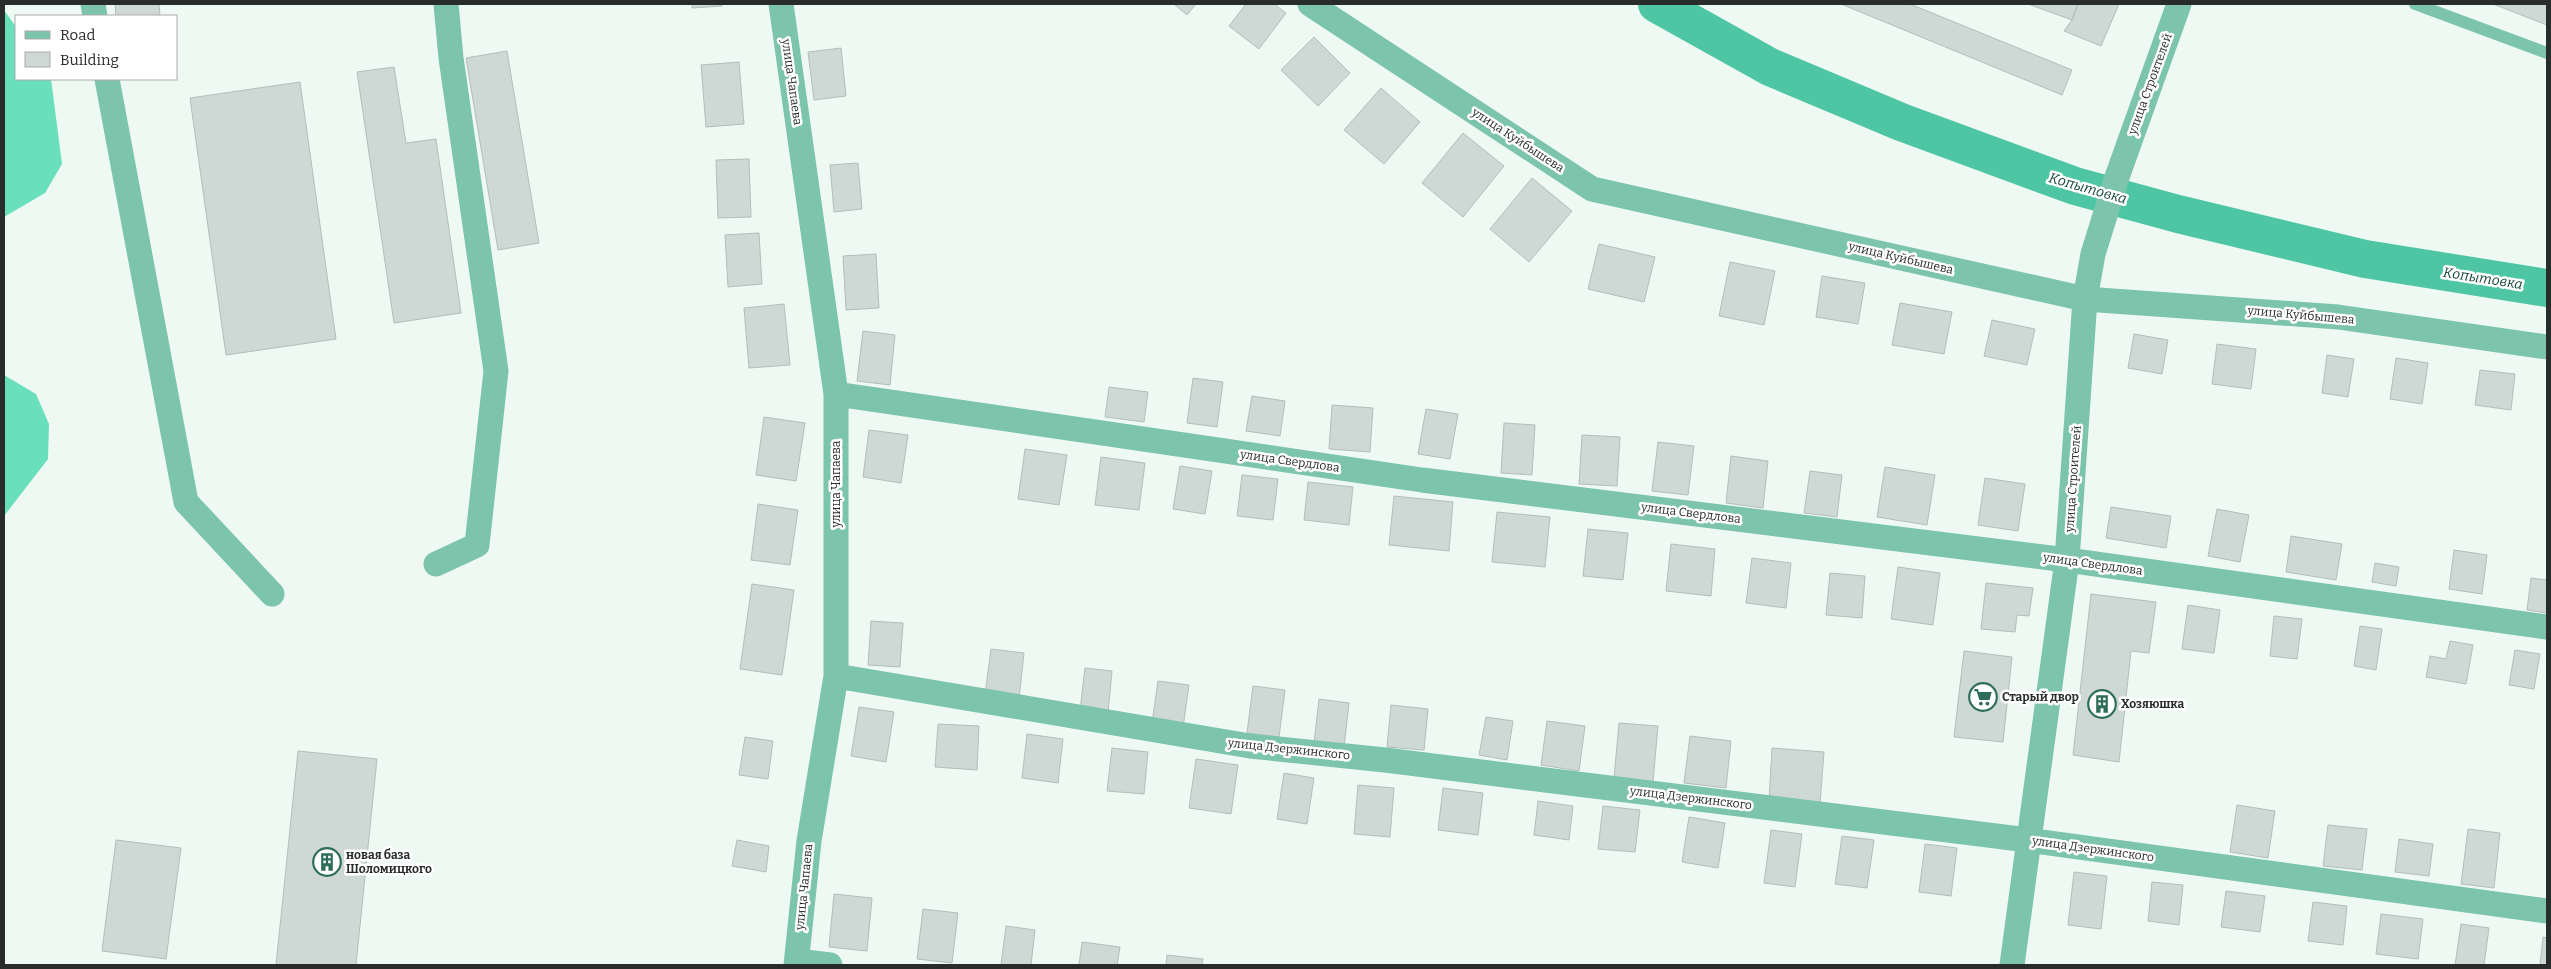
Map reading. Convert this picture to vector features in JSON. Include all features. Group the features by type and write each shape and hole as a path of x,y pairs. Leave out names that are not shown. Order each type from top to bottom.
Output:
{"street":[{"path":"436,564 477,545 496,371 451,58 446,4"},
{"name":"улица Чапаева","path":"781,4 836,394 836,676 809,841 797,963"},
{"name":"улица Куйбышева","path":"1310,4 1592,189 2086,299 2338,316 2547,347"},
{"name":"улица Строителей","path":"2012,965 2068,560 2086,299 2093,254 2117,177 2178,4"},
{"path":"107,80 186,502 272,594"},
{"name":"улица Свердлова","path":"836,394 1422,480 2068,560 2547,627"},
{"name":"улица Дзержинского","path":"836,676 1250,746 1385,760 2028,840 2547,911"},
{"path":"797,963 830,965"}],"lane":[{"path":"2415,4 2547,53"}],"green space":[{"path":"4,10 15,26 15,80 51,80 62,164 45,193 4,217"},
{"path":"4,375 36,394 49,424 48,459 4,516"}],"building":[{"path":"115,4 159,4 160,15 116,15"},
{"path":"692,4 722,4 722,6 692,8"},
{"path":"1174,4 1196,4 1187,15"},
{"path":"1246,4 1274,4 1286,13 1259,49 1229,26"},
{"path":"1841,4 1910,4 2072,70 2062,95"},
{"path":"2028,4 2078,4 2072,20"},
{"path":"2078,4 2119,4 2101,46 2064,31 2072,20"},
{"path":"2493,4 2547,4 2547,25"},
{"path":"1314,37 1350,73 1318,106 1281,70"},
{"path":"841,48 846,96 814,100 808,52"},
{"path":"507,51 539,243 498,250 466,58"},
{"path":"739,62 744,124 706,127 701,65"},
{"path":"394,67 406,143 436,139 461,313 394,323 357,72"},
{"path":"300,82 336,339 226,355 190,98"},
{"path":"1381,88 1420,122 1384,164 1344,130"},
{"path":"1463,133 1504,166 1463,217 1422,183"},
{"path":"749,159 751,217 718,218 716,160"},
{"path":"858,163 862,209 834,212 830,165"},
{"path":"1532,178 1572,211 1529,262 1490,229"},
{"path":"759,233 762,284 728,287 725,235"},
{"path":"1599,244 1655,257 1644,302 1588,289"},
{"path":"876,254 879,308 846,310 843,256"},
{"path":"1730,262 1775,271 1764,325 1719,316"},
{"path":"1822,276 1865,283 1858,324 1816,317"},
{"path":"1900,303 1952,312 1944,354 1892,345"},
{"path":"784,304 790,365 749,368 744,308"},
{"path":"1992,320 2035,329 2027,365 1984,356"},
{"path":"863,331 895,335 890,385 857,381"},
{"path":"2134,334 2168,340 2162,374 2128,368"},
{"path":"2217,344 2256,349 2251,389 2212,384"},
{"path":"2327,355 2354,359 2348,397 2322,393"},
{"path":"2396,358 2428,363 2422,404 2390,399"},
{"path":"2480,370 2515,374 2511,410 2475,405"},
{"path":"1193,378 1223,382 1217,427 1187,423"},
{"path":"1109,387 1148,392 1144,422 1105,417"},
{"path":"1252,396 1285,401 1280,436 1246,431"},
{"path":"1332,405 1373,408 1370,452 1329,449"},
{"path":"1426,409 1458,414 1450,459 1418,454"},
{"path":"764,417 805,423 796,481 756,475"},
{"path":"1504,423 1535,425 1532,475 1501,473"},
{"path":"869,430 908,435 901,483 863,477"},
{"path":"1582,435 1620,437 1617,486 1579,484"},
{"path":"1658,442 1694,446 1688,495 1652,491"},
{"path":"1025,449 1067,455 1059,505 1018,499"},
{"path":"1731,456 1768,461 1763,508 1726,503"},
{"path":"1101,457 1145,463 1139,510 1095,505"},
{"path":"1180,466 1212,471 1205,514 1173,509"},
{"path":"1885,467 1935,475 1927,525 1877,517"},
{"path":"1810,471 1842,475 1837,517 1804,513"},
{"path":"1242,475 1278,479 1273,520 1237,516"},
{"path":"1985,478 2025,484 2018,531 1978,525"},
{"path":"1308,482 1353,487 1349,525 1304,520"},
{"path":"1394,496 1453,502 1449,551 1389,545"},
{"path":"758,504 798,510 790,565 751,560"},
{"path":"2111,507 2171,516 2166,548 2106,538"},
{"path":"2217,509 2249,515 2240,562 2208,556"},
{"path":"1497,512 1550,517 1545,567 1492,562"},
{"path":"1588,529 1628,533 1623,580 1583,576"},
{"path":"2291,536 2342,544 2336,580 2286,572"},
{"path":"1671,544 1715,549 1711,596 1666,591"},
{"path":"2454,550 2487,555 2482,594 2449,589"},
{"path":"1752,558 1791,563 1786,608 1746,603"},
{"path":"2375,563 2399,567 2396,586 2372,582"},
{"path":"1898,567 1940,573 1933,625 1891,619"},
{"path":"1830,573 1865,576 1862,618 1826,615"},
{"path":"2531,578 2547,580 2547,613 2527,610"},
{"path":"1986,583 2033,588 2029,616 2017,615 2015,632 1981,629"},
{"path":"752,584 794,590 782,675 740,669"},
{"name":"Хозяюшка","path":"2091,594 2156,602 2149,653 2131,651 2119,762 2073,755"},
{"path":"2188,605 2220,610 2214,653 2182,649"},
{"path":"2274,616 2302,619 2297,659 2270,656"},
{"path":"871,621 903,623 900,667 868,665"},
{"path":"2360,626 2382,629 2376,670 2354,666"},
{"path":"2450,641 2473,645 2466,684 2426,677 2430,656 2446,659"},
{"path":"991,649 1024,653 1019,699 985,695"},
{"path":"2515,650 2540,654 2534,689 2509,685"},
{"name":"Старый двор","path":"1964,651 2012,657 2003,742 1954,737"},
{"path":"1085,668 1112,671 1108,713 1080,710"},
{"path":"1158,681 1189,685 1183,727 1152,723"},
{"path":"1253,686 1285,690 1279,737 1247,733"},
{"path":"1319,699 1349,703 1344,747 1314,743"},
{"path":"1391,705 1428,709 1424,750 1387,747"},
{"path":"859,707 894,712 886,762 851,756"},
{"path":"1486,717 1513,721 1507,760 1479,755"},
{"path":"1547,721 1585,726 1579,771 1541,765"},
{"path":"1619,723 1658,726 1653,782 1614,778"},
{"path":"938,724 979,726 977,770 935,767"},
{"path":"1027,734 1063,739 1058,783 1022,778"},
{"path":"1690,736 1731,741 1726,788 1684,783"},
{"path":"745,737 773,741 768,779 739,775"},
{"path":"1112,748 1148,752 1144,794 1107,791"},
{"path":"1772,748 1824,752 1820,804 1769,801"},
{"name":"новая база Шоломицкого","path":"298,751 377,759 356,965 276,965"},
{"path":"1196,759 1238,765 1231,814 1189,808"},
{"path":"1284,773 1314,778 1307,824 1277,819"},
{"path":"1358,785 1394,788 1390,837 1354,834"},
{"path":"1443,788 1483,793 1478,835 1438,830"},
{"path":"1538,801 1573,806 1569,840 1534,835"},
{"path":"2237,805 2275,811 2268,858 2230,852"},
{"path":"1603,806 1640,810 1635,852 1598,849"},
{"path":"1689,817 1725,823 1718,868 1682,862"},
{"path":"2328,825 2367,829 2362,870 2323,866"},
{"path":"2468,829 2500,833 2494,888 2461,884"},
{"path":"1771,830 1802,834 1795,887 1764,883"},
{"path":"1842,836 1874,840 1867,888 1835,884"},
{"path":"2399,839 2433,844 2429,876 2395,872"},
{"path":"116,840 181,848 166,959 102,951"},
{"path":"737,840 769,846 766,872 732,866"},
{"path":"1925,844 1957,848 1951,896 1919,892"},
{"path":"2074,872 2107,876 2101,929 2068,925"},
{"path":"2152,882 2183,885 2179,925 2148,921"},
{"path":"2226,891 2265,896 2260,932 2221,927"},
{"path":"834,894 872,898 867,951 829,947"},
{"path":"2313,902 2347,906 2343,945 2308,941"},
{"path":"923,909 958,913 952,963 917,959"},
{"path":"2381,914 2423,919 2418,959 2376,954"},
{"path":"2461,924 2489,928 2484,965 2455,965"},
{"path":"1006,926 1035,930 1031,965 1001,965"},
{"path":"2543,937 2547,938 2547,965 2540,965"},
{"path":"1082,942 1120,947 1117,965 1079,965"},
{"path":"1167,955 1203,959 1202,965 1166,965"}],"waterway":[{"name":"Копытовка","path":"1657,4 1770,67 1901,122 2075,186 2178,214 2365,259 2547,288"}],"place":[{"name":"Старый двор","path":"1983,697"},
{"name":"Хозяюшка","path":"2102,704"},
{"name":"новая база Шоломицкого","path":"327,862"}]}
